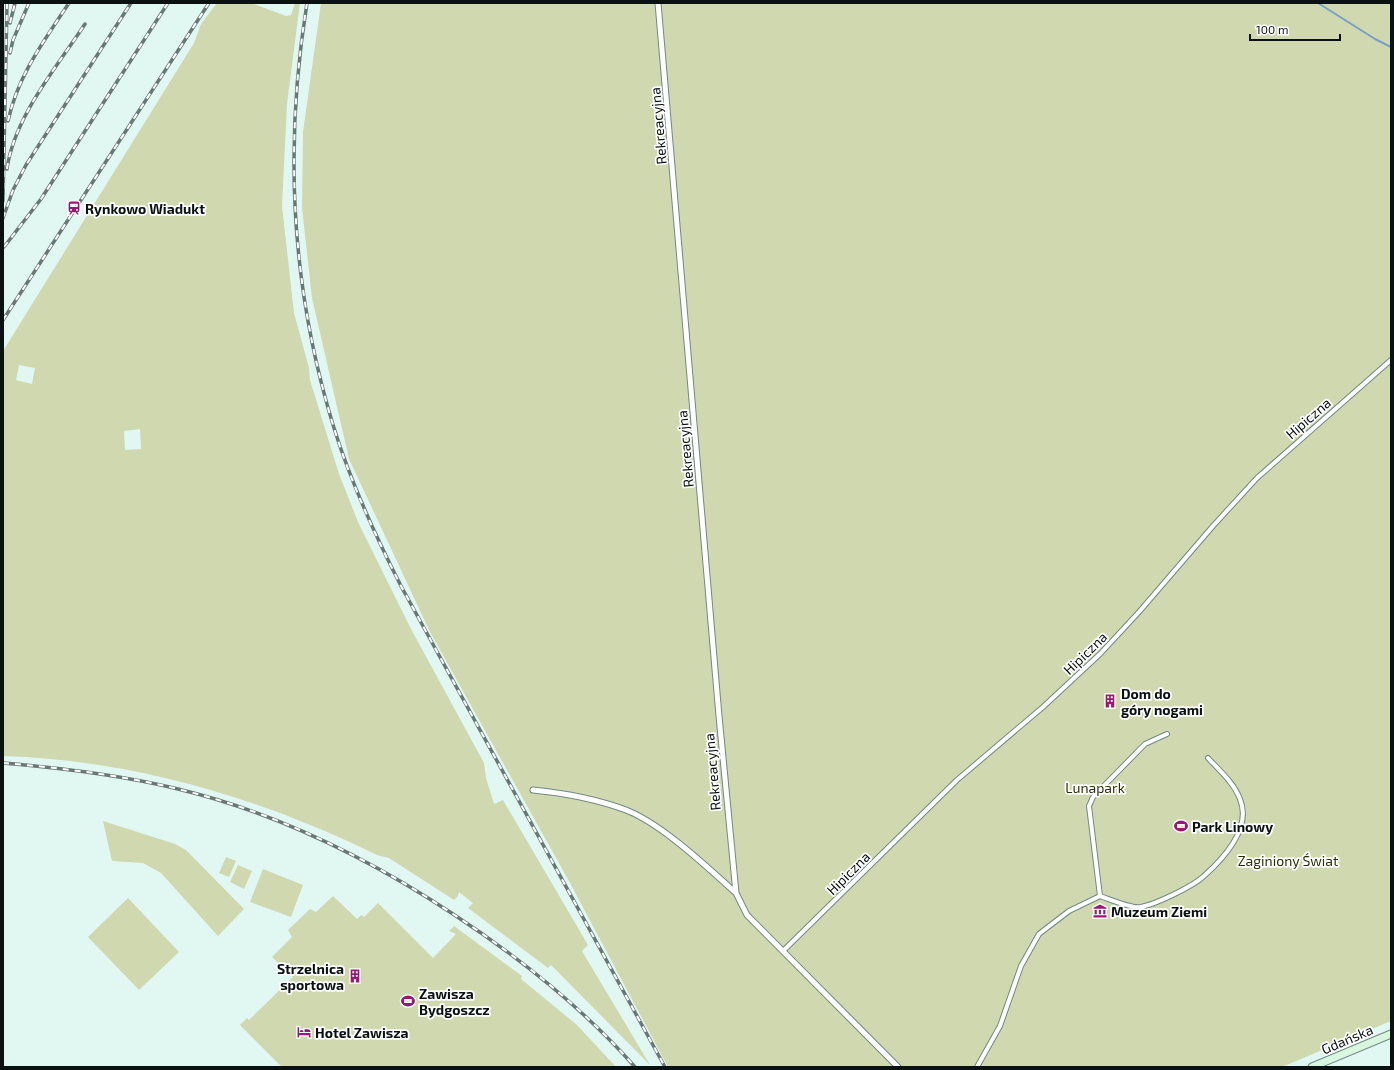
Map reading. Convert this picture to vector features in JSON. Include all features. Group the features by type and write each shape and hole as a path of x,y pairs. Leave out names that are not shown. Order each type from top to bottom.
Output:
{"main road":[{"name":"Gdańska","path":"1312,1067 1391,1034"}],"street":[{"name":"Rekreacyjna","path":"658,3 718,708 736,893 747,915 898,1067"},
{"name":"Hipiczna","path":"783,951 957,780 1043,707 1100,654 1139,612 1208,531 1257,478 1391,360"},
{"path":"1100,896 1089,806 1093,798 1145,744 1167,734"},
{"path":"977,1067 1000,1026 1021,966 1039,934 1069,911 1100,896 1140,907 1185,889 1203,877 1235,842 1243,820 1241,800 1229,780 1208,758"},
{"name":"Rekreacyjna","path":"533,790 584,798 627,810 650,823 686,850 736,893"}],"green space":[{"path":"217,3 251,3 286,16 291,15 295,3 300,3 287,104 282,206 294,313 309,368 310,380 339,474 358,522 411,629 484,763 486,778 494,804 503,800 588,945 582,951 650,1065 551,965 548,968 468,908 473,903 459,892 458,896 454,900 389,858 377,855 288,816 195,786 148,774 100,765 52,759 3,756 3,351 194,43 201,24","holes":["19,365 35,368 32,384 16,380","140,429 141,449 125,450 124,431"]},
{"path":"321,3 1391,3 1391,1021 1282,1067 668,1067 570,883 430,632 349,459 312,298 302,208 303,132"},
{"path":"103,821 175,844 186,850 244,909 218,936 161,873 143,863 112,861"},
{"path":"226,857 236,861 229,877 219,873"},
{"path":"238,865 252,871 244,889 230,882"},
{"path":"263,869 303,885 291,917 250,902"},
{"name":"Zawisza Bydgoszcz","path":"333,896 357,919 361,915 364,917 378,903 433,958 456,934 449,931 454,926 522,976 521,979 577,1025 616,1067 282,1067 240,1025 247,1018 249,1020 293,977 272,957 292,937 288,930 310,909 316,912"},
{"path":"128,898 179,952 139,990 88,937"}],"waterway":[{"path":"1318,3 1375,39 1391,47"}],"railway":[{"path":"3,201 7,3"},
{"path":"10,23 15,3"},
{"path":"10,53 13,40 29,3"},
{"path":"8,121 12,104 25,73 41,45 69,3"},
{"path":"3,218 13,190 26,165 131,3"},
{"path":"4,247 41,199 168,3"},
{"path":"3,320 209,3"},
{"path":"307,3 295,110 294,163 296,217 300,270 308,323 334,428 348,469 364,508 401,586 665,1067"},
{"path":"7,169 11,150 18,130 27,112 38,93 85,24"},
{"path":"3,763 91,773 178,789 215,799 287,824 355,856 388,874 453,914 526,966 549,984 594,1024 635,1067"}],"place":[{"name":"Rynkowo Wiadukt","path":"74,208"},
{"name":"Dom do góry nogami","path":"1110,701"},
{"name":"Park Linowy","path":"1181,826"},
{"name":"Muzeum Ziemi","path":"1100,911"},
{"name":"Strzelnica sportowa","path":"355,976"},
{"name":"Zawisza Bydgoszcz","path":"408,1001"},
{"name":"Hotel Zawisza","path":"304,1032"}],"park label":[{"name":"Lunapark","path":"1095,787"},
{"name":"Zaginiony Świat","path":"1288,860"}]}
